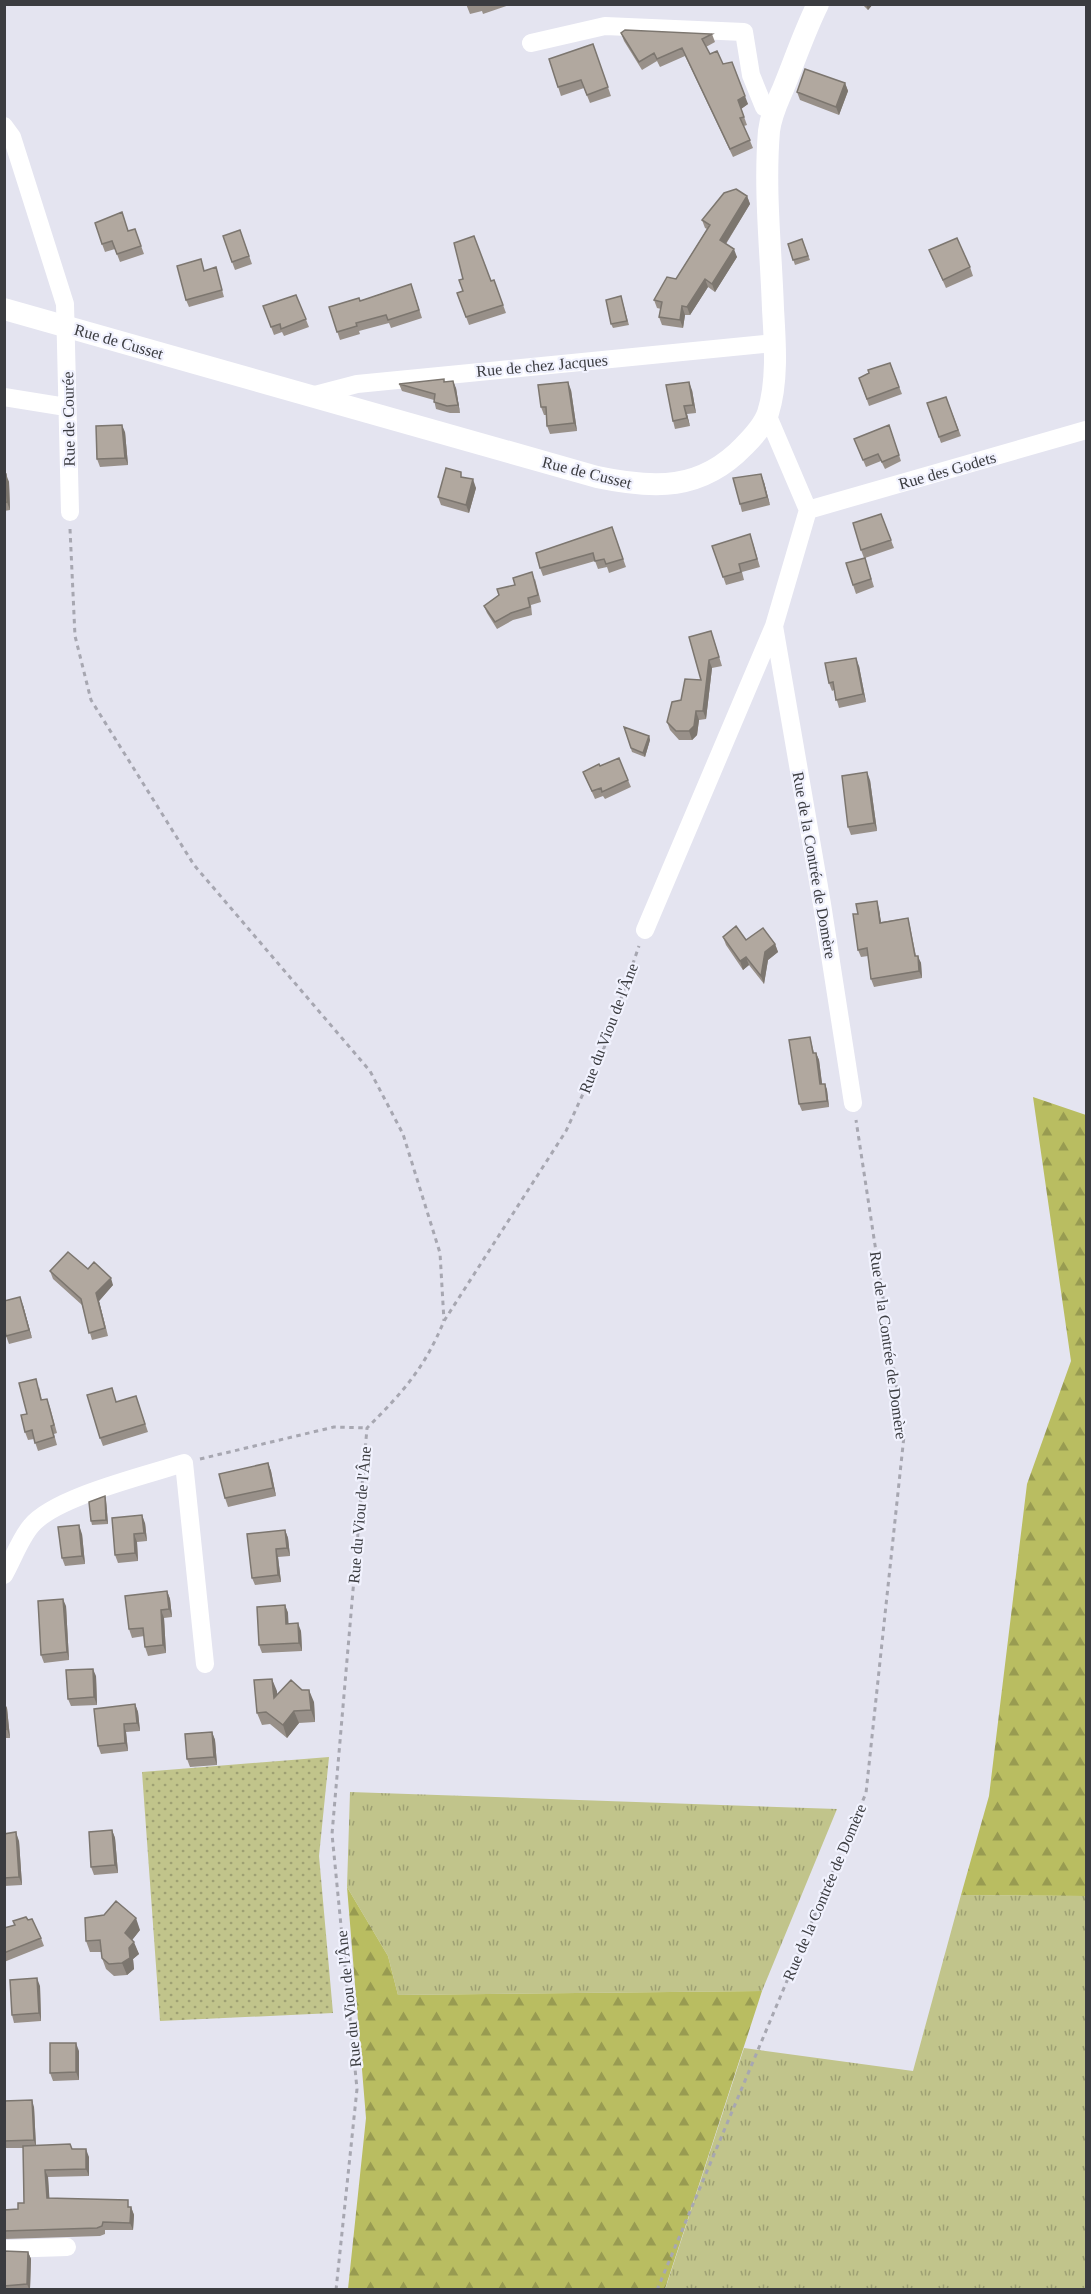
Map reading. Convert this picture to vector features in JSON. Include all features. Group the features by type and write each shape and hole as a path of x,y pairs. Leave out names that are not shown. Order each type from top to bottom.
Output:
{"street":[{"name":"Rue de Cusset","path":"806,28 809,4"},
{"name":"Rue de Cusset","path":"4,309 597,477 631,484 662,486 697,479 730,461 753,436 767,414 773,380 775,343 768,190 772,110 818,4"},
{"path":"531,43 605,26 744,32 751,75 764,107 772,110"},
{"name":"Rue de Courée","path":"4,126 12,137 62,293 67,326 66,407 70,512"},
{"name":"Rue de chez Jacques","path":"311,396 357,384 775,343"},
{"path":"4,397 66,407"},
{"path":"767,414 808,510"},
{"name":"Rue des Godets","path":"808,510 1086,430"},
{"name":"Rue de la Contrée de Domère","path":"808,510 774,626 822,904 853,1103"},
{"path":"645,930 774,626"},
{"path":"4,1575 31,1525 45,1514 84,1495 184,1463 205,1664"},
{"path":"4,2248 67,2247"}],"path":[{"path":"70,512 75,636 91,700 194,865 370,1071 403,1134 440,1253 444,1321"},
{"name":"Rue du Viou de l'Âne","path":"336,2289 357,2089 332,1834 367,1428 412,1380 430,1355 444,1321 566,1131 604,1048 645,930"},
{"name":"Rue de la Contrée de Domère","path":"657,2289 866,1793 904,1436 853,1103"},
{"path":"184,1463 334,1427 367,1428"}],"green space":[{"path":"1033,1097 1086,1115 1086,1896 961,1895 989,1796 1027,1484 1071,1361"},
{"path":"329,1757 319,1856 333,2013 160,2021 142,1772"},
{"path":"350,1792 837,1809 762,1991 398,1995 388,1956 347,1887"},
{"path":"347,1887 388,1956 398,1995 762,1991 665,2289 348,2289 366,2118"},
{"path":"961,1895 1086,1896 1086,2289 665,2290 744,2048 913,2071"}],"building":[{"path":"625,30 712,34 702,39 710,54 717,51 723,64 732,62 745,96 738,100 744,117 740,118 750,140 730,149 682,48 657,59 654,53 639,62 621,33"},
{"path":"593,44 608,87 587,95 581,80 558,87 549,59"},
{"path":"805,69 845,83 836,107 797,92"},
{"path":"736,189 747,196 720,240 734,249 712,284 705,279 687,307 682,306 680,320 659,317 662,302 654,300 667,277 676,279 710,225 702,220 724,193"},
{"path":"122,212 128,231 135,229 141,246 117,254 112,241 102,244 95,223"},
{"path":"240,230 249,256 232,262 223,236"},
{"path":"474,236 503,305 466,317 457,293 463,291 459,280 463,279 454,243"},
{"path":"957,238 970,267 943,280 929,250"},
{"path":"802,239 808,256 793,260 788,244"},
{"path":"201,259 204,271 216,267 222,290 186,300 177,266"},
{"path":"411,284 419,310 388,320 386,315 356,323 357,326 337,332 329,307 359,298 360,301"},
{"path":"296,295 306,319 281,329 280,324 271,327 263,306"},
{"path":"621,296 627,321 611,324 606,300"},
{"path":"890,363 899,387 867,399 859,378 869,373 868,370"},
{"path":"444,379 444,382 453,381 458,405 447,406 434,402 435,394 399,384"},
{"path":"568,382 574,423 547,426 546,407 541,407 538,385"},
{"path":"689,382 693,405 684,406 687,418 673,421 666,385"},
{"path":"946,397 958,430 939,437 927,403"},
{"path":"122,425 125,458 97,459 96,426"},
{"path":"889,425 899,455 882,462 878,454 863,460 854,439"},
{"path":"446,468 461,472 461,477 473,479 466,505 438,497"},
{"path":"4,474 6,474 7,502 4,503"},
{"path":"761,474 767,497 740,504 733,478"},
{"path":"881,514 891,540 861,550 853,523"},
{"path":"612,527 623,559 606,564 604,559 595,561 593,553 540,568 536,553"},
{"path":"750,534 757,559 739,564 741,572 723,577 712,546"},
{"path":"865,558 871,579 853,585 846,563"},
{"path":"532,572 538,595 528,598 530,607 511,613 495,622 484,606 499,595 497,589 515,585 513,578"},
{"path":"711,631 719,657 709,660 703,711 696,711 694,726 689,731 676,731 667,722 672,702 681,700 685,679 701,680 689,637"},
{"path":"856,658 863,694 836,700 833,682 829,683 825,663"},
{"path":"624,727 649,736 643,753 631,748"},
{"path":"619,758 628,780 602,792 601,788 592,791 583,772"},
{"path":"867,772 874,823 848,827 842,776"},
{"path":"877,901 880,923 908,918 915,956 918,956 919,971 871,979 867,948 858,950 853,914 858,914 856,904"},
{"path":"736,926 746,940 763,928 775,944 765,952 761,976 746,957 740,961 723,937"},
{"path":"810,1037 813,1053 816,1053 820,1084 825,1084 827,1101 799,1104 789,1040"},
{"path":"68,1252 88,1269 94,1262 111,1278 96,1293 105,1328 89,1333 81,1299 50,1271"},
{"path":"20,1297 29,1330 6,1336 4,1301"},
{"path":"36,1379 41,1400 47,1399 54,1425 51,1426 54,1437 35,1443 32,1430 25,1432 21,1415 27,1414 19,1383"},
{"path":"112,1388 116,1402 136,1396 145,1424 100,1438 87,1395"},
{"path":"268,1463 273,1488 225,1498 219,1474"},
{"path":"105,1496 106,1520 91,1521 89,1502"},
{"path":"142,1515 144,1533 134,1534 135,1553 115,1555 112,1518"},
{"path":"79,1525 82,1556 62,1558 58,1527"},
{"path":"285,1530 287,1548 276,1549 278,1575 252,1578 247,1534"},
{"path":"167,1591 169,1609 161,1610 163,1645 145,1647 143,1628 129,1629 125,1596"},
{"path":"63,1599 67,1652 41,1655 38,1601"},
{"path":"285,1605 286,1624 298,1623 299,1643 259,1645 257,1607"},
{"path":"93,1669 94,1697 68,1699 66,1670"},
{"path":"272,1679 274,1698 291,1680 302,1690 309,1690 311,1710 294,1711 283,1725 266,1712 257,1713 254,1680"},
{"path":"135,1704 137,1723 124,1724 125,1743 98,1746 94,1709"},
{"path":"4,1705 7,1729 4,1730"},
{"path":"212,1732 214,1757 187,1759 185,1734"},
{"path":"112,1830 115,1865 91,1867 89,1832"},
{"path":"16,1832 19,1877 4,1878 4,1834"},
{"path":"116,1901 136,1918 125,1933 134,1942 129,1948 130,1958 122,1963 109,1964 102,1958 100,1940 86,1941 85,1918 104,1915"},
{"path":"26,1917 28,1920 32,1919 41,1938 4,1953 4,1928 15,1925 13,1921"},
{"path":"37,1978 39,2013 12,2015 10,1980"},
{"path":"50,2043 76,2043 76,2072 50,2073"},
{"path":"32,2100 34,2140 4,2141 4,2101"},
{"path":"70,2144 72,2149 86,2149 86,2169 45,2170 47,2198 128,2200 128,2207 131,2207 130,2223 103,2222 102,2226 97,2228 4,2231 4,2210 18,2209 18,2203 24,2203 23,2146"},
{"path":"4,2251 28,2252 27,2284 4,2286"}]}
